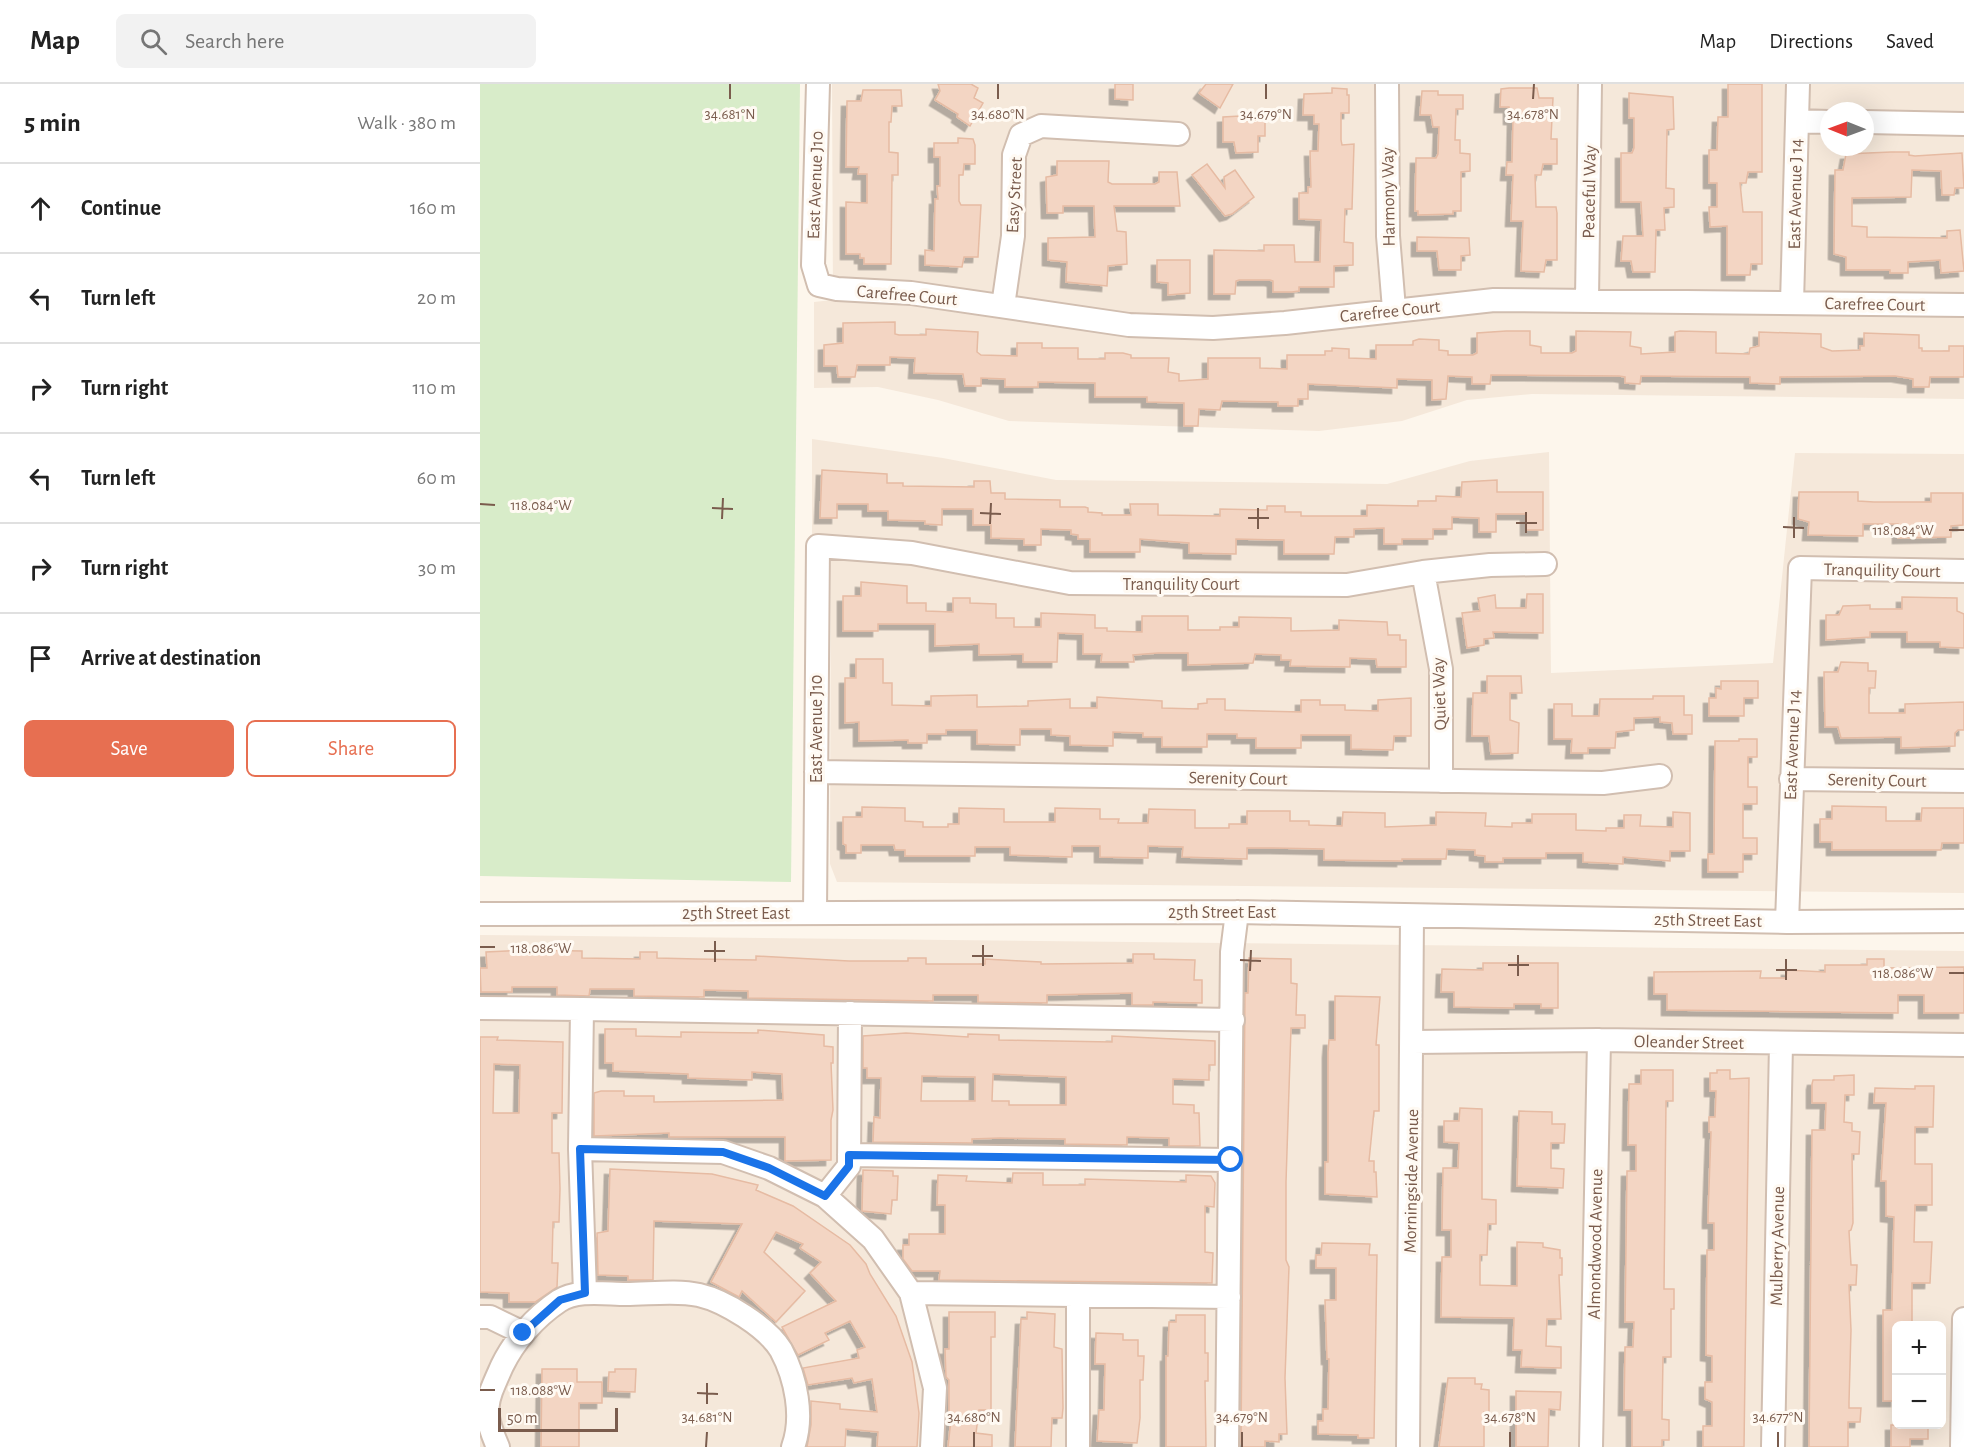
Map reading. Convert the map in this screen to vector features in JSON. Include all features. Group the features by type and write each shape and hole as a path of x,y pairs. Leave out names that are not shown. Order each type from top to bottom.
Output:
{"street":[{"name":"East Avenue J10","path":"818,84 813,265 819,285"},
{"name":"Harmony Way","path":"1387,84 1388,236 1394,309"},
{"name":"Peaceful Way","path":"1587,299 1590,84"},
{"name":"East Avenue J 14","path":"1792,303 1797,84"},
{"path":"1797,121 1820,122"},
{"path":"1874,122 1964,124"},
{"name":"Easy Street","path":"1003,306 1013,237 1014,155 1021,135 1041,126 1178,134"},
{"name":"Carefree Court","path":"819,285 837,289 911,293 1129,325 1213,328 1286,323 1394,309 1494,300 1587,299 1964,305"},
{"name":"East Avenue J10","path":"815,913 818,546"},
{"name":"Tranquility Court","path":"818,546 912,553 1070,583 1347,585 1423,572 1490,565 1545,564"},
{"name":"East Avenue J 14","path":"1787,922 1800,568"},
{"name":"Tranquility Court","path":"1800,568 1964,571"},
{"name":"Quiet Way","path":"1423,572 1441,669 1441,781"},
{"name":"Serenity Court","path":"816,772 1603,783 1660,776"},
{"name":"Serenity Court","path":"1791,779 1964,782"},
{"path":"1227,1447 1232,952 1237,912"},
{"name":"25th Street East","path":"480,914 1237,912 1787,922 1964,921"},
{"name":"Morningside Avenue","path":"1408,1447 1413,1042 1412,916"},
{"path":"480,1008 1233,1020"},
{"path":"582,1009 580,1149 585,1293"},
{"path":"825,1196 849,1166 850,1013"},
{"name":"Oleander Street","path":"1413,1042 1599,1040 1964,1045"},
{"name":"Almondwood Avenue","path":"1591,1447 1599,1040"},
{"name":"Mulberry Avenue","path":"1773,1447 1781,1044"},
{"path":"580,1149 723,1152 769,1168 825,1196 873,1239 911,1293 935,1388 932,1447"},
{"path":"849,1155 1231,1160"},
{"path":"498,1447 484,1424 483,1400 508,1353 523,1333 560,1300 585,1293 698,1295 740,1310 780,1349 798,1396 797,1436 793,1447"},
{"path":"911,1293 1229,1297"},
{"path":"1078,1295 1078,1447"},
{"path":"480,1317 490,1317 523,1333"},
{"path":"1962,1447 1964,1319"}],"shaded area":[{"path":"832,84 1964,84 1964,399 1532,394 1467,400 1402,421 1319,431 1009,421 938,400 878,387 814,388 814,302 833,300"},
{"path":"812,439 943,458 1056,480 1387,484 1470,461 1549,452 1551,673 1773,663 1795,453 1964,454 1964,893 837,882 830,864 831,537 812,536"},
{"path":"480,935 1964,951 1964,1447 480,1447"}],"green space":[{"path":"480,84 800,84 791,882 480,876"}],"building":[{"path":"938,84 971,84 978,88 974,98 983,103 970,126 957,117 958,114 935,100 940,91"},
{"path":"1115,84 1133,84 1133,100 1115,99"},
{"path":"1206,84 1233,84 1220,108 1199,93"},
{"path":"1728,84 1762,84 1762,172 1748,172 1746,183 1740,183 1743,212 1762,212 1762,264 1751,264 1750,275 1727,275 1727,226 1710,227 1709,207 1717,207 1717,183 1709,183 1709,150 1717,150 1718,117 1728,117"},
{"path":"1332,88 1347,89 1347,95 1349,95 1349,113 1341,113 1341,140 1342,145 1354,144 1352,209 1345,209 1344,242 1353,243 1353,265 1334,266 1334,287 1299,287 1299,291 1273,292 1273,281 1239,280 1236,281 1235,294 1214,294 1214,250 1264,251 1264,245 1294,245 1295,262 1320,262 1321,220 1299,219 1299,193 1308,193 1308,187 1311,187 1310,151 1318,151 1319,124 1314,124 1314,115 1303,115 1304,94 1332,93"},
{"path":"1537,88 1539,98 1553,98 1551,139 1557,139 1557,164 1543,164 1541,175 1535,175 1536,207 1556,207 1557,213 1557,260 1546,260 1544,272 1521,271 1523,221 1511,221 1513,175 1506,175 1507,162 1512,162 1513,119 1509,119 1509,107 1500,107 1501,89"},
{"path":"863,90 901,90 902,106 892,106 891,122 889,122 889,152 898,153 898,175 892,175 891,264 864,264 864,258 860,258 860,254 846,254 846,202 867,203 867,174 858,174 859,167 846,167 847,101 861,101"},
{"path":"1422,91 1438,91 1438,95 1463,95 1463,109 1456,109 1455,140 1460,140 1460,153 1470,154 1470,171 1461,172 1461,211 1453,211 1453,214 1418,215 1418,211 1415,211 1416,158 1436,158 1438,154 1439,127 1433,127 1431,115 1420,115"},
{"path":"1629,93 1673,97 1674,129 1667,130 1666,188 1674,189 1674,207 1664,208 1665,230 1656,230 1655,272 1633,272 1631,261 1621,261 1623,236 1643,236 1641,202 1621,202 1621,153 1632,153 1634,148 1634,118 1629,118"},
{"path":"1240,116 1240,121 1265,121 1265,136 1258,136 1258,152 1236,153 1234,142 1223,142 1223,117"},
{"path":"958,138 973,139 975,145 975,164 964,164 963,175 959,175 959,201 961,205 981,205 978,257 964,257 962,267 925,265 925,250 934,251 935,199 938,199 937,186 940,186 940,157 934,157 934,143 958,143"},
{"path":"1909,152 1909,155 1915,156 1962,153 1964,188 1955,188 1954,195 1942,195 1941,171 1912,170 1911,197 1852,198 1852,226 1867,227 1867,237 1947,238 1947,231 1960,230 1964,271 1941,273 1940,260 1908,262 1908,273 1890,273 1890,270 1846,270 1846,257 1834,254 1835,170 1843,170 1846,156 1874,156 1874,153"},
{"path":"1057,161 1109,161 1108,182 1112,184 1155,184 1159,182 1159,172 1177,172 1180,206 1114,206 1117,231 1126,232 1127,264 1108,266 1107,286 1066,282 1067,262 1048,260 1048,238 1095,237 1094,206 1063,206 1063,213 1047,213 1046,177 1057,175"},
{"path":"1207,164 1225,188 1224,177 1235,170 1254,197 1232,214 1225,216 1192,175"},
{"path":"1417,237 1469,238 1470,255 1461,256 1461,270 1439,270 1437,251 1417,251"},
{"path":"1157,260 1190,260 1190,293 1168,295 1168,283 1157,282"},
{"path":"895,322 895,334 899,335 926,335 926,329 978,332 977,352 981,355 1017,356 1017,343 1042,343 1042,348 1078,348 1078,359 1105,359 1105,353 1123,353 1131,355 1131,358 1169,358 1168,372 1179,374 1179,381 1208,379 1208,358 1260,358 1260,368 1287,369 1287,355 1325,355 1325,351 1332,351 1332,348 1349,349 1349,358 1376,359 1376,345 1413,345 1413,341 1419,339 1439,340 1439,350 1448,351 1448,355 1473,355 1477,353 1477,333 1506,331 1530,331 1530,345 1541,347 1541,353 1576,351 1576,331 1631,332 1630,346 1641,348 1641,354 1675,352 1675,332 1680,331 1716,332 1716,353 1749,354 1750,348 1759,346 1759,332 1821,334 1821,347 1832,351 1860,350 1860,346 1864,346 1864,333 1919,335 1919,348 1922,348 1922,351 1949,351 1949,346 1964,346 1964,377 1930,377 1929,387 1913,387 1913,379 1895,376 1780,377 1780,384 1750,383 1750,377 1641,376 1640,384 1625,383 1625,377 1619,376 1491,375 1490,384 1472,384 1472,377 1448,376 1446,399 1432,400 1432,380 1397,379 1397,388 1308,384 1308,399 1298,399 1298,406 1278,406 1278,402 1222,401 1220,410 1199,409 1198,426 1184,426 1184,403 1147,402 1147,397 1095,397 1095,383 1038,382 1038,387 1005,387 1005,379 981,378 981,386 965,386 963,374 914,373 915,358 890,357 890,365 857,365 855,377 838,377 837,366 824,366 824,345 843,343 843,323"},
{"path":"822,470 887,474 887,483 903,483 903,486 974,487 974,481 990,481 991,493 1005,493 1005,499 1060,500 1060,507 1085,507 1088,508 1088,512 1102,513 1102,515 1131,515 1130,504 1158,504 1158,515 1220,516 1220,509 1267,510 1267,506 1285,506 1285,512 1301,512 1301,516 1367,516 1367,505 1418,506 1418,501 1436,501 1436,496 1461,497 1462,482 1497,480 1497,492 1543,492 1543,530 1526,530 1526,514 1496,514 1496,532 1479,532 1479,518 1452,517 1452,529 1433,529 1433,539 1402,539 1402,544 1384,544 1384,528 1354,529 1354,537 1335,537 1334,554 1284,554 1284,540 1236,539 1236,554 1189,553 1189,543 1140,539 1140,552 1090,552 1090,539 1078,539 1078,535 1071,534 1071,530 1041,529 1041,545 1024,545 1024,539 991,538 991,525 973,525 973,509 942,509 942,525 925,524 925,521 888,520 888,511 868,511 868,504 837,504 837,518 820,518"},
{"path":"1799,492 1858,492 1858,501 1874,502 1931,502 1931,493 1963,493 1963,525 1951,526 1951,537 1898,538 1898,524 1863,524 1863,536 1808,535 1809,522 1798,519"},
{"path":"861,582 907,586 907,603 926,603 926,611 953,612 953,598 970,598 970,603 996,604 996,618 1014,618 1014,627 1041,627 1041,613 1095,615 1095,628 1107,628 1107,631 1142,632 1142,616 1188,616 1188,630 1220,630 1220,627 1239,627 1239,617 1291,618 1291,631 1339,630 1339,620 1387,622 1388,635 1400,635 1400,640 1406,640 1406,667 1377,667 1376,659 1350,658 1350,667 1290,666 1291,660 1281,660 1281,655 1255,654 1253,663 1188,665 1188,653 1133,655 1134,662 1101,662 1102,654 1083,654 1083,634 1058,633 1057,662 1023,662 1023,654 979,655 979,644 935,646 935,624 878,624 878,631 843,631 843,596 861,596"},
{"path":"1527,594 1543,594 1543,633 1493,632 1494,638 1484,639 1484,645 1467,648 1462,613 1480,611 1478,598 1495,595 1496,608 1526,608"},
{"path":"1902,597 1957,598 1957,611 1964,614 1964,648 1940,647 1940,642 1907,642 1907,632 1870,632 1870,637 1826,640 1826,615 1839,615 1843,606 1870,605 1870,609 1902,609"},
{"path":"856,659 883,659 883,683 892,683 892,705 931,706 931,696 977,695 977,707 1028,706 1028,701 1070,699 1070,708 1097,708 1097,697 1162,701 1162,708 1198,709 1198,704 1207,703 1207,699 1225,699 1225,710 1301,712 1301,700 1320,700 1320,705 1345,705 1345,710 1378,711 1378,700 1411,698 1411,736 1394,736 1393,750 1351,749 1351,735 1301,735 1301,748 1256,748 1256,738 1237,738 1237,734 1207,734 1207,747 1162,747 1162,737 1143,737 1143,733 1113,732 1113,746 1070,745 1070,736 1051,735 1051,729 1020,729 1020,745 977,744 977,730 946,730 946,734 927,734 927,743 908,743 908,740 859,741 859,722 845,723 845,678 856,678"},
{"path":"1841,662 1868,663 1868,671 1876,671 1875,688 1869,688 1869,713 1905,713 1905,704 1964,702 1964,730 1958,730 1955,733 1955,746 1901,748 1901,737 1841,738 1838,727 1825,727 1824,672 1838,672"},
{"path":"1487,676 1521,676 1522,693 1510,693 1510,720 1519,723 1518,753 1491,754 1489,736 1472,736 1473,693 1487,693"},
{"path":"1721,681 1758,681 1758,698 1744,698 1744,716 1709,716 1709,698 1716,698 1716,688 1721,689"},
{"path":"1653,696 1684,696 1684,715 1692,715 1692,734 1673,734 1672,723 1660,722 1660,717 1634,718 1634,730 1616,732 1615,748 1588,748 1588,753 1571,753 1572,739 1554,739 1554,704 1572,704 1572,716 1599,716 1600,699 1653,699"},
{"path":"1739,739 1757,739 1757,757 1748,757 1748,787 1757,787 1757,804 1743,804 1743,838 1757,838 1757,854 1743,854 1743,872 1708,872 1708,854 1714,854 1715,741 1739,741"},
{"path":"1832,806 1886,807 1886,821 1921,821 1922,808 1964,808 1964,843 1942,843 1941,850 1832,850 1832,842 1820,842 1820,819 1832,819"},
{"path":"862,807 905,808 905,821 923,822 923,827 948,827 948,824 959,824 959,808 1004,809 1004,822 1055,822 1055,808 1100,809 1100,819 1119,819 1118,823 1148,823 1149,809 1195,810 1195,828 1229,828 1229,824 1247,824 1247,811 1290,811 1290,821 1309,821 1309,825 1342,826 1343,812 1385,813 1385,827 1436,825 1436,812 1486,813 1485,826 1512,827 1512,823 1532,823 1532,814 1576,814 1576,830 1606,831 1606,828 1624,828 1624,815 1641,815 1640,826 1673,827 1673,812 1690,813 1690,851 1670,851 1670,861 1623,857 1623,864 1583,862 1583,853 1546,853 1546,858 1503,858 1503,862 1485,862 1485,856 1475,855 1475,850 1447,849 1446,859 1402,859 1402,861 1324,860 1324,849 1274,848 1247,848 1247,859 1182,857 1183,847 1148,846 1148,858 1100,857 1100,846 1072,846 1072,857 1010,855 1010,847 975,847 975,856 905,856 905,850 895,850 894,845 861,845 861,853 846,853 846,845 843,844 843,817 862,817"},
{"path":"582,951 582,958 640,959 640,952 657,952 657,958 697,959 756,960 756,956 849,961 908,961 908,958 926,958 926,964 985,964 985,959 1041,962 1041,964 1133,963 1133,954 1154,954 1154,959 1195,960 1194,980 1202,980 1202,1003 1153,1002 1153,1005 1132,1005 1132,993 1047,995 1047,1003 978,1002 978,995 933,995 933,1001 748,998 748,991 704,990 704,997 634,996 634,989 590,989 589,996 557,995 557,987 512,987 512,992 481,992 480,968 487,968 486,952"},
{"path":"1249,958 1291,959 1291,983 1297,984 1296,1015 1305,1015 1305,1028 1291,1028 1286,1182 1286,1260 1289,1267 1285,1378 1287,1434 1279,1434 1279,1442 1265,1441 1265,1447 1242,1447 1241,1441 1245,993 1248,993"},
{"path":"1867,959 1884,959 1884,968 1964,967 1964,1013 1924,1013 1924,995 1898,995 1898,1013 1667,1010 1667,994 1654,994 1654,972 1761,971 1760,978 1786,978 1787,970 1825,972 1825,965 1867,965"},
{"path":"1483,963 1558,963 1558,1008 1541,1008 1541,1004 1514,1004 1514,1008 1454,1007 1454,992 1441,992 1442,969 1483,970"},
{"path":"1335,996 1380,997 1376,1045 1379,1045 1379,1111 1374,1111 1369,1161 1374,1161 1377,1197 1325,1194 1325,1162 1328,1162 1328,1052 1329,1040 1335,1040"},
{"path":"605,1029 636,1029 636,1036 681,1037 681,1032 758,1033 758,1030 824,1035 824,1046 833,1047 831,1160 785,1161 785,1137 669,1137 669,1133 594,1136 594,1093 601,1091 624,1091 624,1096 654,1096 654,1102 783,1100 782,1074 752,1072 752,1080 688,1078 688,1074 613,1071 613,1063 605,1063"},
{"path":"906,1033 968,1037 968,1034 999,1035 999,1040 1112,1042 1112,1036 1215,1041 1215,1065 1209,1065 1209,1080 1173,1079 1173,1104 1194,1105 1194,1113 1199,1113 1200,1146 1169,1146 1169,1138 1127,1137 1127,1145 1065,1144 1065,1139 1000,1138 972,1139 972,1143 873,1142 874,1117 880,1118 881,1078 867,1078 867,1068 863,1068 863,1036","holes":["993,1074 1066,1077 1066,1105 1009,1105 1009,1101 992,1101","922,1076 975,1077 975,1101 921,1101"]},
{"path":"480,1037 498,1037 497,1040 563,1042 562,1113 552,1113 552,1153 559,1153 559,1222 553,1222 552,1263 558,1263 557,1287 535,1302 509,1302 509,1293 480,1292","holes":["494,1064 520,1065 519,1113 493,1113"]},
{"path":"1641,1070 1673,1070 1673,1101 1666,1101 1664,1289 1674,1289 1674,1309 1671,1309 1671,1357 1663,1357 1662,1419 1669,1420 1669,1440 1662,1440 1662,1447 1632,1447 1632,1410 1624,1410 1625,1347 1633,1347 1634,1322 1625,1322 1627,1171 1636,1171 1636,1145 1628,1145 1629,1084 1641,1084"},
{"path":"1717,1070 1730,1070 1730,1079 1749,1078 1744,1447 1703,1447 1703,1426 1712,1426 1712,1402 1705,1399 1705,1382 1712,1382 1712,1356 1706,1355 1707,1250 1714,1250 1714,1223 1708,1223 1711,1132 1709,1132 1709,1117 1715,1117 1716,1091 1710,1091 1710,1073 1717,1073"},
{"path":"1854,1075 1854,1095 1845,1095 1844,1122 1852,1123 1852,1131 1860,1132 1859,1154 1852,1154 1853,1223 1849,1231 1851,1265 1857,1265 1856,1285 1849,1285 1851,1330 1849,1408 1861,1408 1860,1422 1848,1422 1848,1447 1809,1447 1812,1130 1825,1130 1826,1103 1812,1103 1812,1084 1813,1080 1834,1080 1834,1076"},
{"path":"1915,1086 1934,1086 1933,1127 1915,1127 1915,1164 1932,1164 1932,1205 1915,1205 1914,1242 1932,1242 1930,1283 1912,1283 1912,1321 1892,1321 1892,1401 1883,1401 1883,1310 1892,1310 1894,1217 1886,1216 1886,1181 1881,1181 1886,1103 1874,1103 1875,1088 1915,1089"},
{"path":"1460,1108 1482,1109 1482,1199 1496,1200 1496,1224 1488,1224 1487,1255 1480,1255 1480,1285 1517,1286 1517,1242 1543,1243 1543,1247 1560,1250 1560,1258 1562,1258 1562,1275 1559,1275 1561,1319 1547,1319 1546,1346 1561,1347 1561,1368 1521,1367 1522,1350 1513,1350 1514,1318 1441,1317 1442,1257 1451,1257 1451,1230 1442,1230 1443,1168 1458,1168 1459,1143 1444,1142 1444,1121 1459,1121"},
{"path":"1519,1111 1552,1112 1552,1124 1565,1124 1564,1143 1551,1143 1551,1168 1564,1169 1563,1188 1517,1186"},
{"path":"610,1169 712,1174 758,1185 756,1190 793,1206 850,1245 866,1264 896,1316 912,1362 919,1413 917,1447 877,1447 878,1432 846,1429 845,1447 807,1447 811,1425 811,1401 840,1404 840,1409 877,1412 872,1379 854,1383 852,1378 808,1385 803,1368 859,1358 857,1350 865,1347 850,1321 825,1333 829,1340 798,1355 782,1327 836,1301 810,1273 821,1262 800,1248 803,1244 776,1232 764,1252 805,1291 776,1322 742,1291 739,1297 711,1282 742,1224 654,1221 653,1280 628,1280 628,1276 598,1275 597,1233 608,1231"},
{"path":"863,1170 893,1171 893,1176 898,1176 897,1200 892,1200 891,1214 862,1211"},
{"path":"1013,1173 1043,1173 1043,1185 1085,1185 1085,1179 1186,1182 1186,1175 1211,1176 1215,1183 1214,1207 1205,1206 1205,1252 1213,1253 1212,1283 939,1280 940,1271 912,1271 903,1259 903,1245 909,1245 909,1234 945,1234 945,1205 937,1205 938,1175 967,1176 966,1181 1012,1183"},
{"path":"1322,1243 1370,1244 1369,1255 1377,1255 1374,1438 1358,1438 1358,1435 1318,1434 1318,1421 1323,1421 1323,1409 1328,1409 1329,1359 1327,1359 1325,1300 1336,1300 1336,1268 1316,1268 1316,1255 1321,1255"},
{"path":"949,1312 995,1312 995,1337 991,1337 991,1410 979,1410 976,1433 992,1435 992,1447 948,1447 951,1419 949,1419 949,1380 946,1377 945,1349 949,1349"},
{"path":"1027,1312 1055,1314 1054,1347 1062,1349 1062,1418 1052,1418 1051,1447 1015,1447 1021,1319 1027,1319"},
{"path":"1176,1315 1205,1315 1205,1353 1208,1353 1208,1381 1205,1381 1206,1447 1166,1447 1166,1356 1168,1356 1169,1322 1176,1322"},
{"path":"1096,1333 1123,1334 1123,1340 1138,1340 1138,1356 1144,1356 1143,1380 1140,1380 1140,1418 1137,1443 1097,1441 1099,1410 1104,1410 1105,1364 1095,1364"},
{"path":"542,1369 577,1369 577,1382 602,1382 602,1403 579,1403 579,1447 541,1447"},
{"path":"615,1369 636,1369 635,1392 608,1391 609,1372 615,1372"},
{"path":"1448,1378 1475,1378 1475,1384 1482,1384 1481,1389 1489,1390 1489,1412 1484,1412 1484,1447 1439,1447"},
{"path":"1516,1391 1561,1392 1560,1410 1549,1409 1548,1447 1516,1447"},
{"path":"1891,1425 1892,1429 1928,1429 1928,1439 1910,1439 1910,1447 1891,1447"}],"route":[{"path":"523,1333 560,1300 585,1293 580,1149 723,1152 769,1168 825,1196 849,1166 849,1155 1231,1160"}]}
